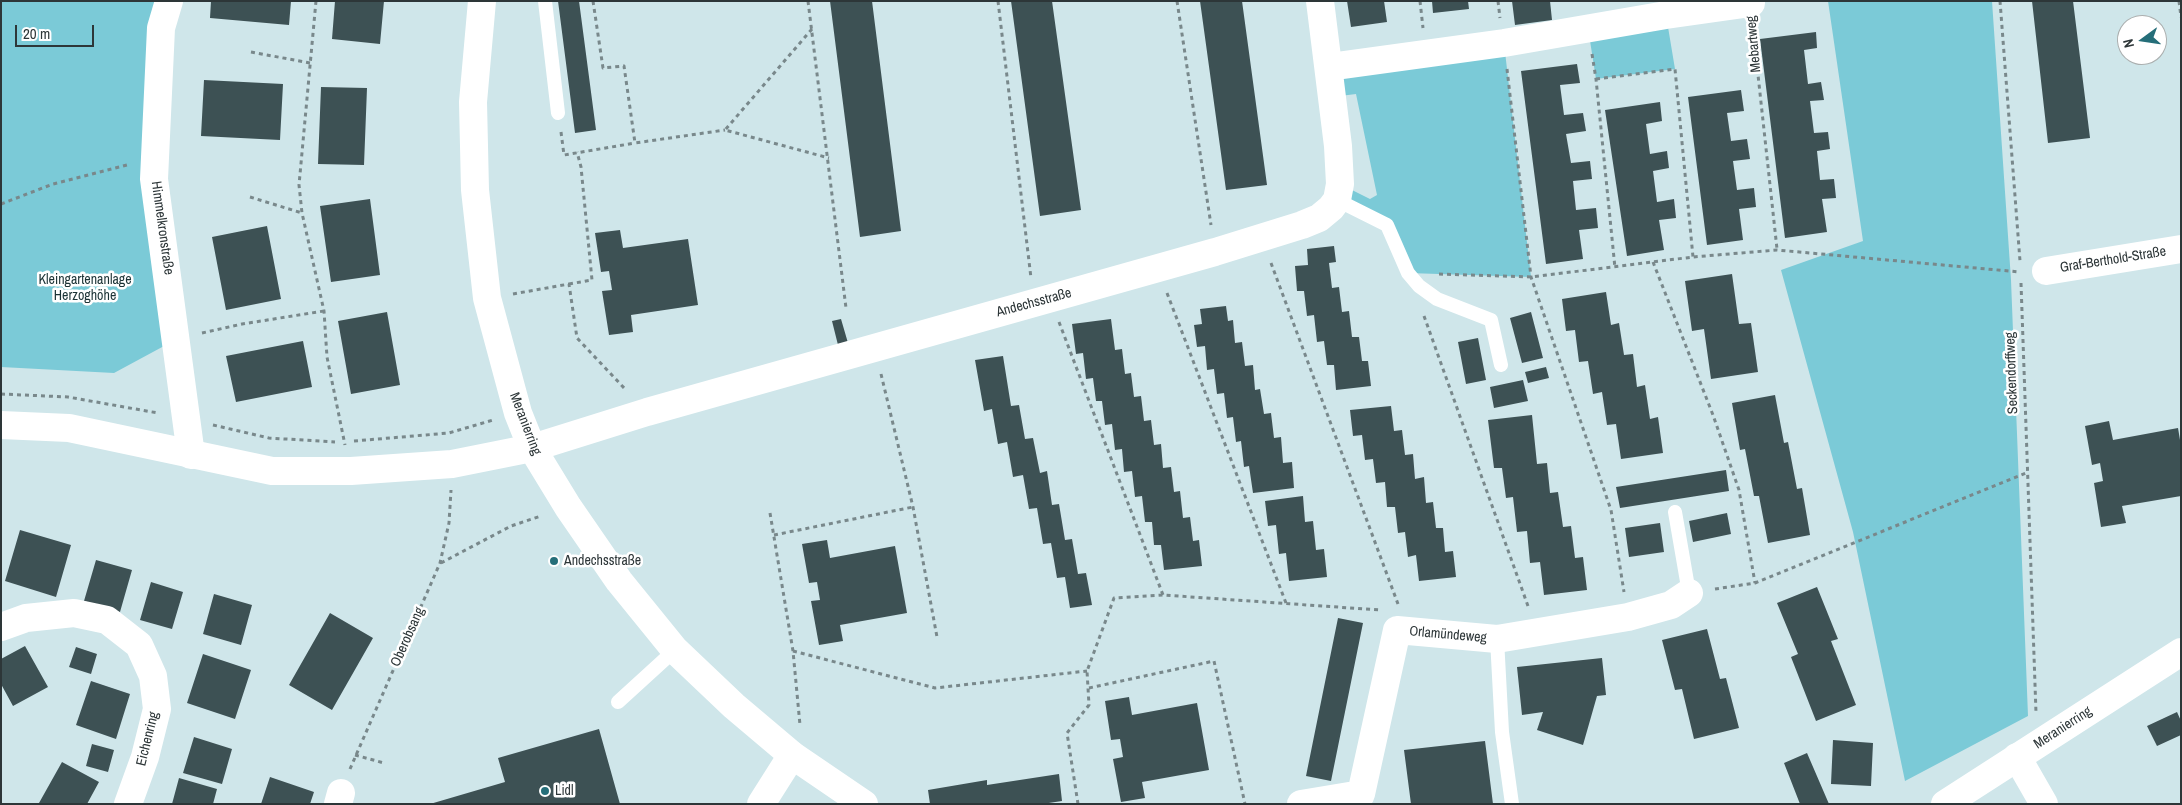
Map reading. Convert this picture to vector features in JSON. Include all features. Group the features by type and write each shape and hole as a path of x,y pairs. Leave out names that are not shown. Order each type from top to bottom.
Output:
{"street":[{"name":"Himmelkronstraße","path":"168,1 161,28 154,179 177,339 191,455"},
{"name":"Meranierring","path":"482,1 473,102 475,190 487,298 518,413 532,448 568,507 619,581 675,650 734,706 798,759 864,804"},
{"path":"1320,1 1338,146 1340,184 1337,200"},
{"name":"Mebartweg","path":"1329,67 1504,43 1751,3"},
{"name":"Andechsstraße","path":"532,448 647,412 1215,252 1312,221 1331,208 1337,200"},
{"name":"Graf-Berthold-Straße","path":"2033,271 2181,249"},
{"path":"1,425 70,428 272,471 351,471 452,464 532,448"},
{"name":"Orlamündeweg","path":"1302,804 1361,794 1399,621 1497,639 1628,617 1671,605 1689,593"},
{"name":"Eichenring","path":"1,627 26,618 74,613 107,620 139,645 153,676 157,710 145,757 128,804"},
{"name":"Meranierring","path":"1945,804 2181,652"},
{"path":"2027,750 2044,804"},
{"path":"761,804 798,759"}],"lane":[{"path":"545,1 558,113"},
{"path":"1337,200 1387,225 1408,273 1419,286 1437,299 1491,320 1500,365"},
{"path":"1675,512 1689,593"},
{"path":"1497,639 1502,732 1512,804"},
{"path":"618,702 675,650"}],"path":[{"path":"316,1 299,185 302,213 324,311 327,357 351,471"},
{"path":"593,1 604,68 624,66 635,143"},
{"path":"808,1 829,158 846,308"},
{"path":"998,1 1042,301 1163,595"},
{"path":"1177,1 1215,252"},
{"name":"Seckendorffweg","path":"2000,1 2033,271 2026,473 2027,750"},
{"path":"2179,1 2181,17"},
{"name":"Mebartweg","path":"1751,3 1755,57 1777,250"},
{"path":"1588,28 1596,79 1615,268"},
{"path":"725,130 812,29"},
{"path":"1504,43 1531,277 1611,510 1628,617"},
{"path":"252,52 310,63"},
{"path":"1596,79 1674,69 1693,257"},
{"path":"558,113 564,155 725,130 829,158"},
{"path":"487,298 592,280 581,167 577,152"},
{"path":"1,204 53,184 155,158"},
{"path":"250,197 302,213"},
{"path":"1078,804 1067,733 1089,705 1087,671 1114,598 1163,595 1286,603 1399,621 1261,237"},
{"path":"1538,633 1408,273 1531,277 1693,257 1777,250 2033,271"},
{"path":"1653,262 1739,490 1755,583"},
{"path":"1158,269 1286,603"},
{"path":"570,284 576,338 647,412"},
{"path":"177,339 242,324 324,311"},
{"path":"875,348 913,507 938,637"},
{"path":"1,394 68,397 186,418 269,438 345,442 449,432 518,413"},
{"name":"Oberobsang","path":"340,798 355,755 440,563 449,523 452,464"},
{"path":"1689,593 1755,583 2026,473"},
{"path":"440,563 511,526 568,507"},
{"path":"774,535 913,507"},
{"path":"770,514 792,651 798,759"},
{"path":"792,651 935,688 1087,671"},
{"path":"1088,688 1214,660 1245,804"},
{"path":"355,755 384,763"}],"green space":[{"name":"Kleingartenanlage Herzoghöhe","path":"1,1 169,1 155,158 177,339 114,373 1,367"},
{"path":"1828,1 1992,1 2011,280 2028,716 1905,781 1853,532 1781,270 1863,241"},
{"path":"1666,15 1675,69 1596,79 1588,28"},
{"path":"1504,43 1531,277 1408,273 1387,225 1337,200 1340,184 1370,199 1377,195 1356,94 1332,97 1329,67"}],"building":[{"path":"211,1 291,1 289,25 210,18"},
{"path":"335,1 384,1 380,44 332,39"},
{"path":"558,1 579,1 596,130 575,133"},
{"path":"830,1 872,1 901,231 860,237"},
{"path":"1011,1 1052,1 1081,210 1040,216"},
{"path":"1200,1 1242,1 1267,185 1226,190"},
{"path":"1347,1 1384,1 1387,22 1351,27"},
{"path":"1432,1 1468,1 1469,9 1433,13"},
{"path":"1512,1 1550,1 1552,20 1515,25"},
{"path":"2032,1 2073,1 2090,138 2048,143"},
{"path":"1816,32 1817,48 1804,50 1808,84 1821,82 1824,100 1810,101 1814,133 1828,132 1830,149 1817,151 1820,180 1834,179 1836,198 1822,199 1827,232 1785,238 1760,39"},
{"path":"1577,64 1580,83 1560,85 1564,115 1583,113 1586,131 1566,134 1571,163 1590,161 1592,179 1573,181 1576,210 1596,208 1598,228 1579,230 1583,259 1546,264 1521,71"},
{"path":"204,80 283,84 280,140 201,136"},
{"path":"321,87 367,88 364,165 318,164"},
{"path":"1741,90 1744,111 1727,113 1731,141 1747,139 1750,159 1733,161 1737,190 1754,188 1756,207 1739,209 1743,240 1707,245 1688,97"},
{"path":"1660,102 1662,121 1646,124 1650,154 1667,151 1669,168 1653,171 1657,202 1674,199 1676,218 1659,220 1664,250 1627,256 1605,110"},
{"path":"370,199 380,275 331,282 320,206"},
{"path":"267,226 281,299 226,310 212,237"},
{"path":"620,230 623,248 688,239 698,305 631,315 633,332 609,335 602,291 612,290 609,271 601,272 595,233"},
{"path":"1334,246 1336,262 1329,263 1332,288 1339,287 1342,312 1349,311 1352,337 1359,337 1362,361 1368,361 1371,386 1336,390 1334,365 1327,365 1324,341 1317,342 1314,315 1307,316 1304,291 1297,291 1295,266 1308,265 1307,249"},
{"path":"1732,274 1739,324 1751,323 1758,372 1711,379 1704,329 1692,331 1685,281"},
{"path":"1606,292 1611,325 1619,323 1624,355 1633,354 1637,387 1645,385 1650,419 1658,417 1663,453 1621,459 1616,424 1607,425 1602,392 1593,394 1588,361 1579,362 1575,330 1566,331 1562,299"},
{"path":"1226,306 1228,321 1233,320 1235,343 1242,342 1245,366 1253,365 1255,390 1260,389 1264,414 1271,413 1274,438 1281,437 1283,463 1292,462 1294,488 1253,493 1249,466 1244,467 1241,441 1236,442 1233,417 1227,418 1224,393 1217,394 1214,369 1207,370 1205,346 1197,347 1194,325 1202,324 1200,309"},
{"path":"387,312 400,385 351,394 338,321"},
{"path":"1531,312 1543,358 1522,363 1510,318"},
{"path":"841,319 848,343 838,345 832,321"},
{"path":"1111,319 1115,350 1122,349 1125,374 1131,373 1134,397 1141,396 1144,421 1151,420 1154,445 1161,444 1163,468 1171,467 1174,492 1180,491 1183,518 1190,517 1193,541 1199,540 1202,566 1164,570 1161,545 1154,545 1152,522 1145,522 1142,496 1135,497 1132,471 1124,472 1122,449 1115,450 1112,424 1105,425 1102,401 1096,401 1093,378 1086,379 1083,353 1076,354 1072,324"},
{"path":"1478,338 1486,380 1466,384 1458,342"},
{"path":"303,341 312,387 236,402 226,356"},
{"path":"1003,356 1011,406 1019,405 1025,439 1033,438 1040,473 1047,471 1052,505 1059,504 1065,540 1072,539 1078,574 1086,573 1092,605 1070,608 1065,577 1057,578 1051,543 1043,544 1037,508 1029,509 1023,475 1013,477 1007,442 998,444 992,409 984,411 975,360"},
{"path":"1546,367 1549,378 1528,383 1525,372"},
{"path":"1523,380 1528,401 1494,408 1490,387"},
{"path":"1775,395 1784,443 1788,442 1797,489 1802,488 1810,535 1768,543 1759,496 1754,496 1745,449 1740,450 1732,403"},
{"path":"1391,406 1394,431 1402,430 1405,455 1413,454 1415,479 1424,477 1426,503 1433,502 1436,528 1443,528 1445,552 1453,551 1456,577 1419,581 1416,555 1408,557 1405,532 1398,533 1395,507 1387,507 1385,482 1376,483 1373,459 1365,460 1362,435 1353,436 1350,410"},
{"path":"1532,415 1537,464 1547,463 1550,493 1558,492 1563,527 1571,526 1575,558 1583,557 1587,590 1544,595 1540,562 1530,563 1527,531 1517,532 1513,497 1506,498 1502,468 1494,468 1488,420"},
{"path":"2109,421 2113,440 2178,428 2181,446 2181,496 2122,506 2126,523 2101,527 2094,483 2103,481 2100,463 2092,465 2085,426"},
{"path":"1726,470 1729,491 1620,508 1616,487"},
{"path":"1303,496 1305,522 1313,521 1316,550 1324,549 1327,577 1289,581 1286,553 1279,554 1276,525 1268,526 1265,501"},
{"path":"1727,513 1731,534 1693,542 1689,521"},
{"path":"1660,523 1664,552 1629,557 1625,528"},
{"path":"20,530 71,545 56,597 5,581"},
{"path":"827,540 830,558 895,546 907,613 840,625 843,641 819,645 811,601 820,600 817,582 809,583 802,544"},
{"path":"96,560 132,570 120,612 84,601"},
{"path":"151,582 183,592 172,629 140,620"},
{"path":"1817,587 1838,639 1831,641 1856,705 1816,721 1791,657 1798,654 1777,603"},
{"path":"214,594 252,605 241,645 203,634"},
{"path":"330,613 373,638 332,710 289,685"},
{"path":"1338,618 1363,623 1331,781 1306,776"},
{"path":"1707,629 1720,679 1726,678 1739,728 1694,739 1682,689 1675,690 1662,640"},
{"path":"25,646 48,687 13,706 1,684 1,659"},
{"path":"76,647 97,654 91,674 69,667"},
{"path":"203,654 251,670 235,719 187,703"},
{"path":"1602,658 1606,695 1597,696 1583,745 1537,730 1543,712 1522,715 1517,667"},
{"path":"91,681 130,694 116,739 76,725"},
{"path":"1129,697 1132,715 1197,703 1209,770 1142,782 1145,798 1121,802 1113,759 1123,757 1120,739 1111,740 1105,701"},
{"path":"2177,712 2181,721 2181,735 2157,746 2147,726"},
{"path":"599,729 620,804 430,804 505,782 498,758"},
{"path":"194,737 232,749 222,784 183,773"},
{"path":"1833,740 1873,743 1871,786 1831,784"},
{"path":"1485,741 1493,804 1411,804 1404,750"},
{"path":"92,744 114,750 108,772 86,766"},
{"path":"1807,753 1829,804 1800,804 1784,763"},
{"path":"62,762 99,782 87,804 39,803"},
{"path":"1059,774 1062,801 1042,804 930,804 928,790 987,780 987,785"},
{"path":"270,777 314,792 310,804 261,804"},
{"path":"179,778 217,789 213,804 172,804"}],"place":[{"name":"Andechsstraße","path":"554,561"},
{"name":"Lidl","path":"545,791"}]}
